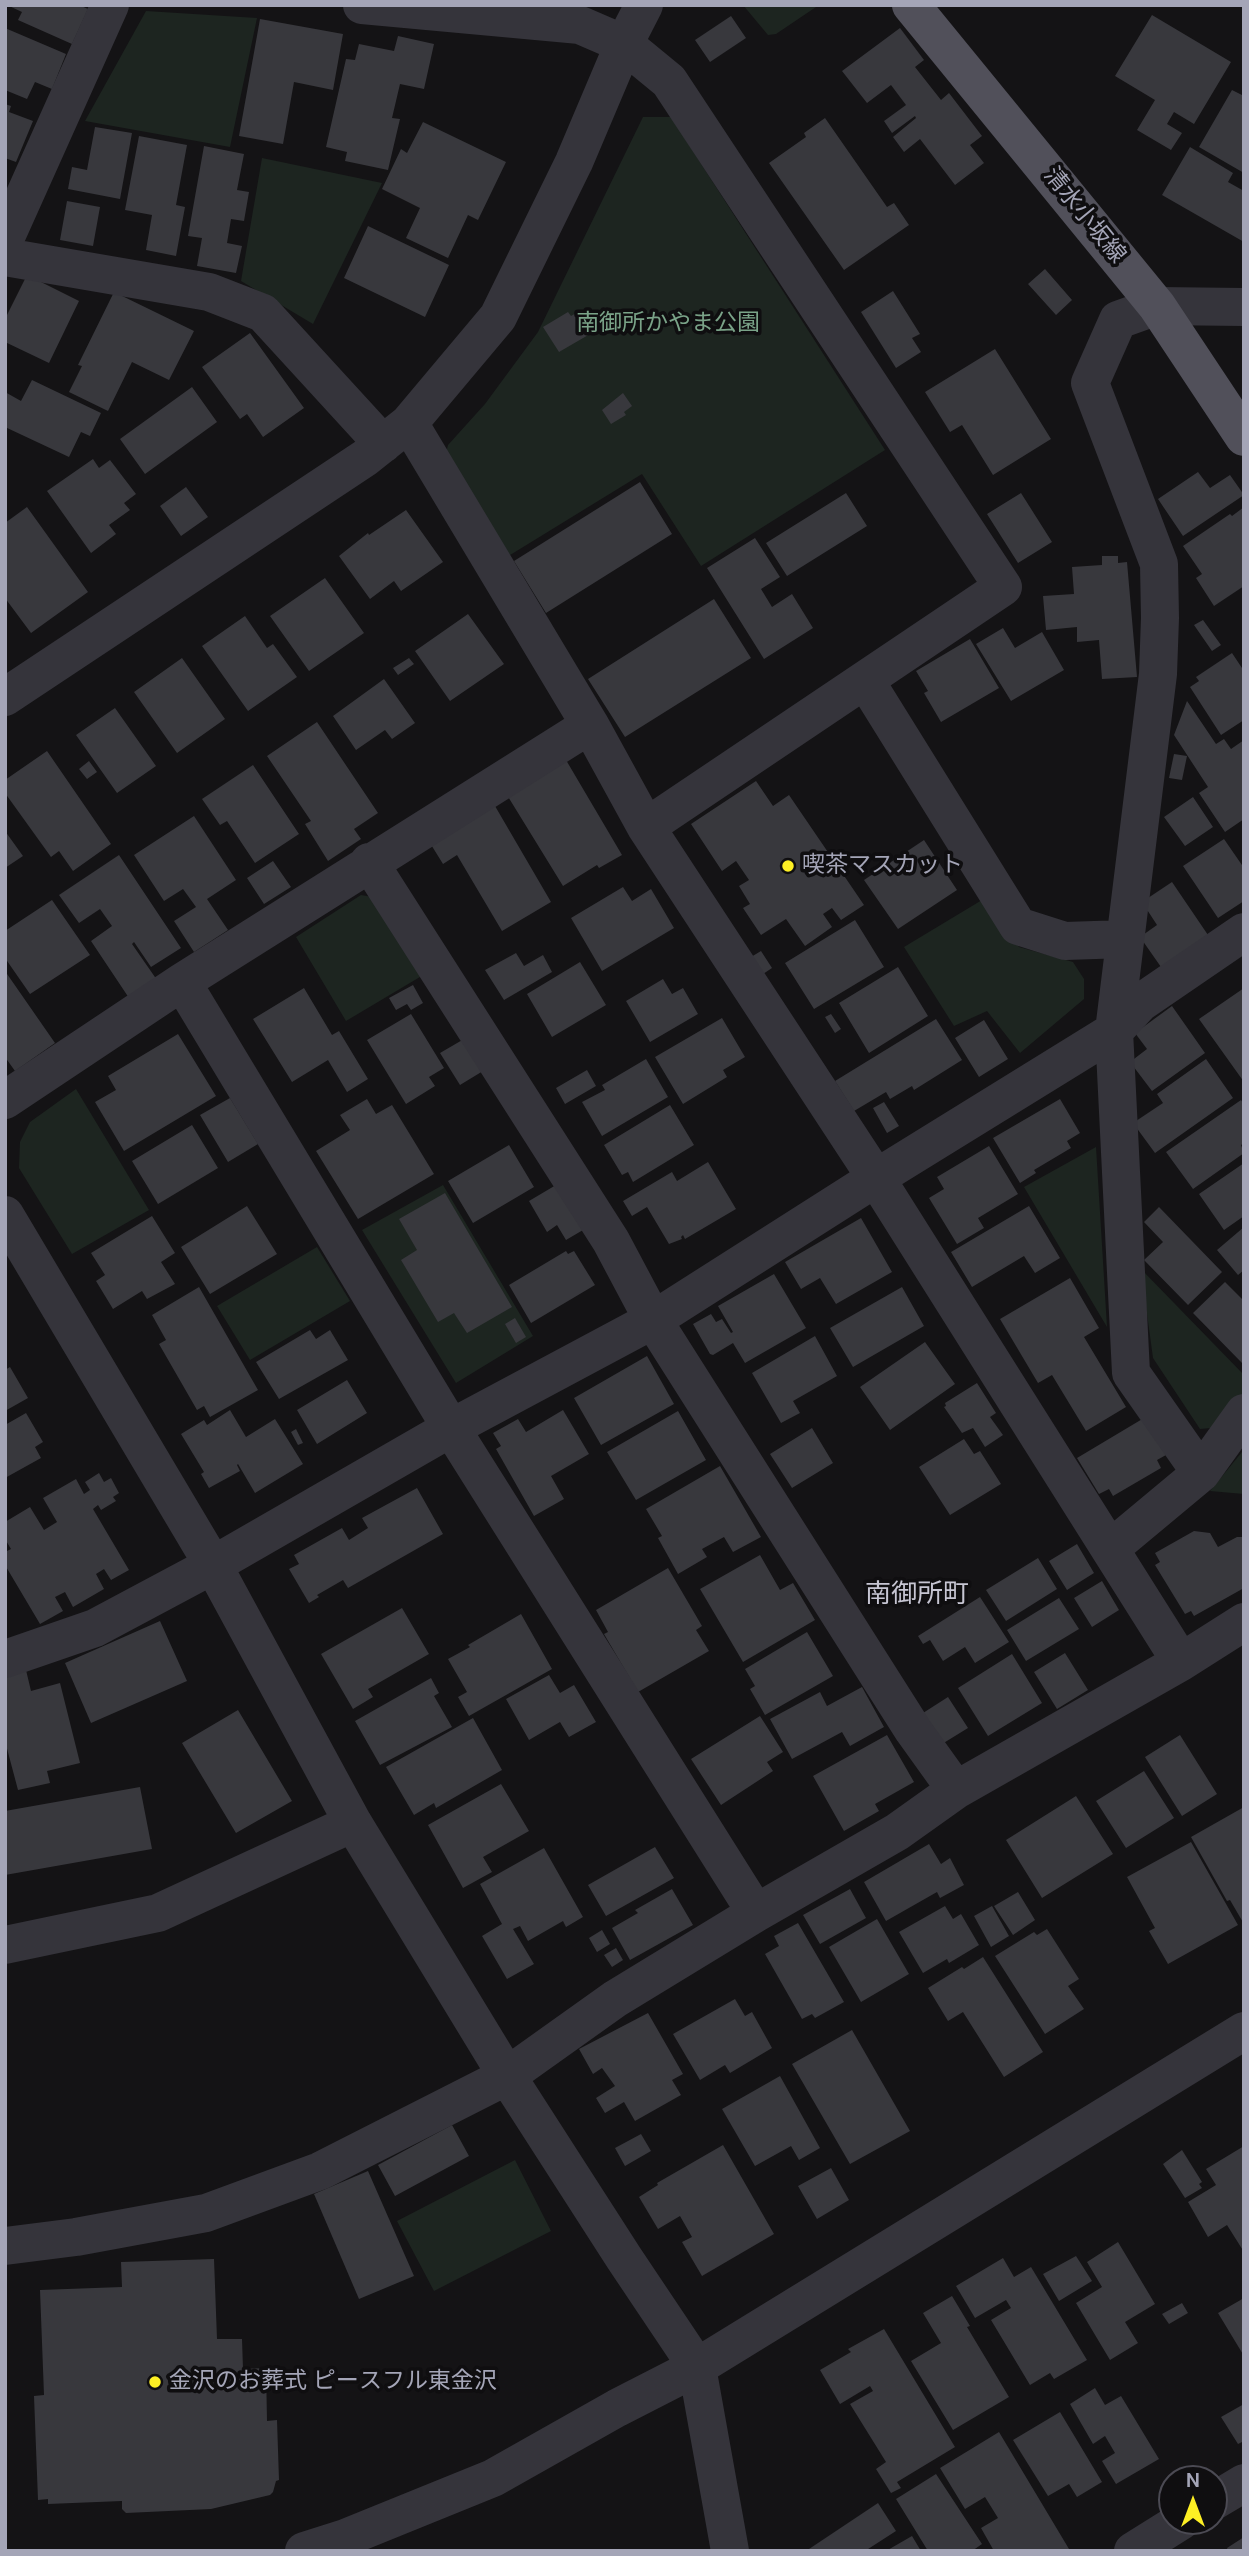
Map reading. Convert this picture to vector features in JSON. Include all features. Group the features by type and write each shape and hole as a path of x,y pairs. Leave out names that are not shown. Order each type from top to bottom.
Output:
{"main road":[{"name":"清水小坂線","path":"911,5 1157,306 1244,437"}],"street":[{"path":"5,239 110,5"},
{"path":"362,5 580,25 624,44 669,81 1003,587 646,827"},
{"path":"5,697 396,433 498,317 574,162 624,44 644,5"},
{"path":"5,257 209,292 262,313 396,433 590,725 646,827 876,1178 1181,1662"},
{"path":"1201,1473 1131,1373 1114,1031 1158,674 1159,564 1090,383 1118,320 1157,306 1244,307"},
{"path":"866,680 1018,926 1065,941 1125,939"},
{"path":"5,1100 369,862 590,725"},
{"path":"369,862 611,1241 653,1320 913,1730 956,1790"},
{"path":"5,1658 95,1628 451,1428 653,1320 1114,1031 1140,1003 1244,932"},
{"path":"182,982 451,1428 756,1913"},
{"path":"5,1215 213,1564 353,1823 507,2076 697,2367 730,2551"},
{"path":"1111,1548 1201,1473 1244,1413"},
{"path":"5,2246 76,2237 206,2213 320,2171 507,2076 615,1999 756,1913 897,1832 956,1790 1181,1662 1244,1622"},
{"path":"5,1945 158,1913 353,1823"},
{"path":"304,2551 345,2538 493,2478 617,2408 697,2367 1244,2031"},
{"path":"1228,2493 1244,2483"},
{"path":"1133,2551 1159,2535"}],"green space":[{"path":"743,5 819,5 776,34 768,35"},
{"path":"146,11 257,18 230,147 85,121"},
{"name":"南御所かやま公園","path":"643,117 671,117 885,450 701,566 642,474 502,560 442,469 448,445 485,404 538,332"},
{"path":"262,158 382,183 313,324 241,281"},
{"path":"361,895 384,899 430,971 346,1021 296,937"},
{"path":"982,900 1019,947 1073,962 1084,979 1084,999 1020,1053 987,1011 954,1026 904,947"},
{"path":"76,1089 149,1210 72,1254 19,1168 20,1142 30,1122"},
{"path":"1096,1147 1107,1327 1024,1187"},
{"path":"443,1185 533,1336 456,1383 362,1230"},
{"path":"317,1247 350,1301 250,1360 217,1306"},
{"path":"1141,1269 1244,1375 1244,1399 1221,1427 1200,1429 1153,1358"},
{"path":"1244,1449 1244,1494 1210,1491 1242,1452"},
{"path":"515,2160 551,2231 434,2291 397,2221"}],"building":[{"path":"7,5 79,5 88,9 72,44 18,20 22,12"},
{"path":"1152,15 1231,62 1194,124 1174,112 1167,124 1182,133 1171,150 1137,130 1155,100 1115,76"},
{"path":"731,16 746,38 710,62 695,40"},
{"path":"260,19 343,34 333,90 294,82 283,144 239,136"},
{"path":"5,28 66,54 52,89 35,82 27,99 5,90"},
{"path":"900,28 924,60 915,67 941,100 949,93 982,136 970,145 984,163 955,185 920,139 904,152 893,137 916,118 915,116 892,133 884,121 906,105 891,85 867,103 842,71"},
{"path":"398,36 434,44 424,89 400,84 392,118 400,119 388,170 345,161 347,152 326,147 346,59 355,60 359,44 394,51"},
{"path":"1232,90 1244,96 1244,173 1199,147"},
{"path":"5,104 11,106 9,112 33,121 16,162 5,158"},
{"path":"825,118 887,207 894,203 909,225 844,270 769,163 806,137 804,133"},
{"path":"423,122 506,162 478,220 468,215 448,258 406,238 420,208 382,189 401,149 407,153"},
{"path":"95,127 132,133 120,199 68,189 72,167 87,170"},
{"path":"139,136 187,145 176,205 185,207 176,256 146,250 152,215 125,210"},
{"path":"204,146 244,154 237,190 249,192 244,221 231,219 227,243 242,246 236,273 197,266 202,238 188,236"},
{"path":"1190,147 1233,173 1228,182 1244,191 1244,242 1162,195"},
{"path":"67,201 100,207 93,246 60,240"},
{"path":"368,226 449,265 425,317 344,278"},
{"path":"1045,269 1072,300 1056,315 1028,284"},
{"path":"27,275 79,301 49,363 5,342 5,319"},
{"path":"893,291 920,334 912,338 921,352 896,368 861,312"},
{"path":"114,292 194,331 169,380 132,362 108,411 69,392 82,366 78,365"},
{"path":"568,312 571,316 578,312 590,334 559,352 543,327"},
{"path":"250,333 304,408 263,437 247,414 240,419 202,367"},
{"path":"995,349 1051,439 993,475 962,425 950,432 925,392"},
{"path":"32,380 101,413 90,436 81,432 69,457 5,427 5,392 21,401"},
{"path":"192,387 217,422 145,474 120,439"},
{"path":"623,393 632,406 624,412 626,415 611,424 602,410"},
{"path":"93,459 99,468 110,460 136,494 124,503 130,510 109,525 116,534 91,553 47,491"},
{"path":"1198,472 1210,488 1230,475 1244,495 1183,536 1158,499"},
{"path":"640,482 672,534 546,613 514,561"},
{"path":"186,487 208,517 181,536 160,506"},
{"path":"846,493 867,526 787,576 766,543"},
{"path":"1021,493 1052,542 1018,563 987,514"},
{"path":"27,507 88,592 31,633 5,598 5,523"},
{"path":"1244,507 1244,586 1214,606 1196,578 1202,574 1183,546"},
{"path":"406,510 443,562 401,591 394,581 370,599 339,556 368,533 369,535"},
{"path":"755,538 780,577 761,589 772,607 792,594 813,628 764,659 707,568"},
{"path":"1102,556 1118,556 1118,563 1127,562 1137,677 1102,679 1099,640 1077,642 1077,627 1046,630 1043,596 1074,594 1072,567 1102,565"},
{"path":"325,578 364,633 309,671 270,616"},
{"path":"714,599 751,658 625,737 588,679"},
{"path":"468,614 504,664 450,701 415,651"},
{"path":"245,616 267,648 273,644 297,677 248,711 202,646"},
{"path":"1203,620 1221,645 1212,651 1194,625"},
{"path":"1003,628 1015,648 1042,632 1064,670 1011,701 976,644"},
{"path":"970,639 999,688 941,722 924,693 928,691 916,671"},
{"path":"1232,653 1244,671 1244,720 1221,735 1190,687 1199,681 1196,677"},
{"path":"182,658 225,719 177,753 134,692"},
{"path":"409,658 414,664 398,675 393,668"},
{"path":"384,679 415,723 392,739 385,730 356,750 333,716"},
{"path":"1187,701 1216,744 1224,739 1231,749 1244,740 1244,819 1225,832 1199,793 1208,787 1174,735"},
{"path":"115,708 156,766 117,793 76,735"},
{"path":"317,722 378,813 354,829 361,839 328,861 305,824 311,821 267,756"},
{"path":"47,751 111,844 73,871 59,851 51,857 5,793 5,780"},
{"path":"1174,754 1187,756 1182,780 1169,778"},
{"path":"566,760 622,855 599,868 597,865 563,886 507,795"},
{"path":"89,761 97,772 87,779 79,769"},
{"path":"253,765 299,834 255,863 227,821 220,825 202,799"},
{"name":"喫茶マスカット","path":"756,781 773,806 789,795 864,905 841,920 832,908 823,914 832,927 805,946 786,919 761,935 743,908 750,904 739,886 749,880 736,861 722,871 691,824"},
{"path":"1193,797 1213,827 1185,846 1164,817"},
{"path":"495,806 551,902 502,931 457,855 443,864 430,843"},
{"path":"194,816 236,880 207,899 228,930 194,952 174,921 196,907 183,889 164,901 134,855"},
{"path":"5,831 23,856 5,868"},
{"path":"1224,839 1244,868 1244,901 1218,918 1183,866"},
{"path":"924,840 957,890 898,929 864,880"},
{"path":"119,855 181,948 151,967 134,942 132,944 157,980 129,998 91,941 112,926 100,909 79,923 59,895"},
{"path":"273,861 291,887 264,904 247,878"},
{"path":"1172,882 1208,935 1161,967 1140,937 1157,925 1142,902"},
{"path":"623,887 632,901 651,889 674,928 602,971 571,918"},
{"path":"52,900 90,955 30,994 5,958 5,931"},
{"path":"855,920 884,967 814,1009 785,963"},
{"path":"761,951 772,968 763,974 751,957"},
{"path":"516,953 524,966 543,955 552,972 504,1000 485,970"},
{"path":"580,962 606,1005 552,1037 527,994"},
{"path":"898,967 928,1016 869,1053 839,1003"},
{"path":"5,971 55,1043 15,1071 5,1057"},
{"path":"663,979 672,994 683,988 698,1014 650,1042 626,1001"},
{"path":"413,985 423,1003 411,1010 407,1004 396,1010 389,998"},
{"path":"304,988 332,1035 339,1031 368,1079 347,1092 328,1060 292,1082 253,1019"},
{"path":"1244,988 1244,1082 1199,1019"},
{"path":"1172,1006 1205,1053 1152,1091 1130,1062 1147,1049 1135,1033"},
{"path":"411,1014 444,1068 429,1077 435,1086 406,1104 367,1040"},
{"path":"831,1014 841,1029 835,1033 825,1017"},
{"path":"722,1018 745,1057 723,1070 727,1077 683,1104 655,1057"},
{"path":"936,1019 962,1060 914,1090 912,1086 890,1099 886,1092 854,1111 835,1081"},
{"path":"984,1020 1008,1059 979,1077 955,1038"},
{"path":"178,1034 216,1096 124,1151 95,1102 116,1090 108,1076"},
{"path":"464,1039 483,1071 460,1085 440,1053"},
{"path":"646,1059 668,1097 602,1136 582,1102 605,1090 602,1085"},
{"path":"1206,1059 1233,1098 1155,1153 1133,1123 1163,1103 1157,1094"},
{"path":"587,1070 596,1086 565,1104 556,1088"},
{"path":"230,1098 258,1144 228,1162 200,1115"},
{"path":"367,1099 376,1114 392,1105 434,1174 358,1219 316,1151 350,1130 340,1115"},
{"path":"1060,1099 1080,1133 1067,1141 1071,1148 1034,1170 1036,1173 1020,1183 993,1138"},
{"path":"1241,1100 1244,1104 1244,1143 1241,1145 1244,1153 1193,1189 1166,1152"},
{"path":"884,1102 899,1126 887,1133 873,1108"},
{"path":"670,1105 694,1145 633,1182 628,1172 622,1175 604,1145"},
{"path":"192,1125 218,1168 158,1204 132,1161"},
{"path":"509,1145 534,1187 473,1223 448,1181"},
{"path":"989,1146 1018,1194 978,1218 984,1228 957,1244 929,1198 944,1189 937,1177"},
{"path":"708,1162 736,1209 685,1239 683,1235 682,1239 669,1244 647,1207 632,1216 623,1201 672,1172 677,1181"},
{"path":"1244,1163 1244,1216 1224,1230 1199,1194"},
{"path":"556,1185 583,1230 566,1240 557,1225 547,1232 529,1201"},
{"path":"445,1193 512,1307 467,1333 454,1313 438,1322 401,1260 417,1250 399,1219"},
{"path":"247,1206 277,1254 210,1294 181,1247"},
{"path":"1029,1206 1060,1258 1035,1273 1024,1256 972,1287 951,1252"},
{"path":"1159,1207 1222,1272 1188,1305 1144,1260 1163,1242 1144,1222"},
{"path":"152,1216 175,1253 161,1262 175,1284 147,1299 142,1291 113,1309 96,1281 105,1275 91,1253"},
{"path":"861,1218 892,1272 836,1304 820,1278 801,1289 785,1262"},
{"path":"1244,1227 1244,1270 1238,1275 1217,1250"},
{"path":"566,1251 568,1254 574,1251 595,1285 531,1323 509,1285"},
{"path":"774,1274 806,1328 745,1363 733,1343 713,1355 710,1354 693,1324 711,1314 716,1322 722,1319 731,1333 733,1332 718,1306"},
{"path":"1070,1278 1099,1328 1084,1337 1126,1407 1086,1431 1052,1375 1038,1383 1000,1319"},
{"path":"1225,1282 1244,1301 1242,1363 1193,1313"},
{"path":"199,1287 258,1390 210,1417 204,1406 197,1410 159,1344 166,1340 152,1315"},
{"path":"902,1287 924,1326 853,1367 830,1328"},
{"path":"515,1318 526,1337 516,1343 505,1324"},
{"path":"310,1330 316,1339 330,1330 348,1360 279,1399 256,1362"},
{"path":"815,1336 837,1376 793,1401 800,1413 781,1423 752,1373"},
{"path":"925,1342 955,1384 890,1430 860,1387"},
{"path":"647,1356 674,1404 601,1445 574,1398"},
{"path":"10,1367 28,1398 5,1411 5,1370"},
{"path":"347,1380 367,1413 317,1444 297,1410"},
{"path":"977,1383 996,1413 990,1417 1003,1435 985,1447 973,1428 962,1433 944,1407 945,1403"},
{"path":"230,1410 246,1437 275,1419 303,1464 255,1493 238,1464 240,1471 209,1488 201,1474 204,1472 181,1434 204,1420 207,1425"},
{"path":"563,1410 589,1454 551,1476 564,1499 534,1516 496,1449 501,1446 493,1433 518,1419 526,1432"},
{"path":"678,1411 706,1460 636,1500 607,1452"},
{"path":"26,1413 43,1442 35,1447 41,1458 5,1478 5,1425"},
{"path":"1144,1418 1166,1455 1157,1460 1161,1468 1113,1496 1109,1489 1099,1494 1077,1458"},
{"path":"812,1428 833,1463 792,1488 770,1454"},
{"path":"296,1429 303,1443 298,1445 291,1432"},
{"path":"964,1439 974,1454 980,1451 1001,1484 950,1515 919,1467"},
{"path":"720,1466 761,1537 733,1552 724,1537 702,1549 707,1557 678,1574 658,1538 662,1536 646,1509"},
{"path":"99,1473 104,1482 111,1478 119,1493 113,1497 116,1501 101,1510 98,1505 93,1509 129,1570 111,1580 104,1569 96,1574 104,1589 73,1607 65,1592 55,1597 63,1611 40,1624 5,1565 5,1552 11,1549 5,1539 5,1522 30,1507 44,1530 57,1522 43,1498 76,1479 84,1494 90,1490 85,1482"},
{"path":"417,1488 443,1534 348,1588 343,1580 317,1595 319,1597 309,1603 289,1569 299,1564 294,1555 342,1528 349,1540 368,1528 362,1518"},
{"path":"1194,1531 1210,1533 1218,1547 1237,1537 1244,1537 1244,1588 1194,1616 1191,1611 1185,1614 1155,1565 1160,1562 1155,1553"},
{"path":"1077,1544 1094,1573 1067,1590 1049,1561"},
{"path":"760,1555 780,1590 793,1583 815,1620 743,1662 700,1589"},
{"path":"1038,1558 1057,1589 1006,1621 986,1590"},
{"path":"668,1568 702,1626 696,1630 709,1651 638,1692 604,1634 608,1632 596,1610"},
{"path":"1102,1581 1119,1610 1092,1627 1074,1598"},
{"path":"980,1597 1009,1642 975,1663 965,1647 943,1661 930,1640 923,1644 918,1636"},
{"path":"1059,1598 1079,1629 1026,1661 1007,1630"},
{"path":"402,1608 429,1654 368,1689 373,1697 353,1709 321,1654"},
{"path":"521,1614 552,1669 469,1716 458,1697 467,1692 448,1659"},
{"path":"160,1621 187,1681 91,1723 65,1663"},
{"path":"807,1632 833,1676 765,1715 750,1689 755,1686 745,1669"},
{"path":"1065,1653 1088,1690 1057,1709 1034,1672"},
{"path":"1012,1654 1042,1703 988,1736 958,1688"},
{"path":"26,1670 31,1691 60,1683 80,1763 47,1771 50,1783 18,1790 5,1741 5,1675"},
{"path":"549,1675 560,1693 574,1685 596,1722 569,1737 560,1722 529,1740 506,1699"},
{"path":"431,1678 439,1693 434,1696 452,1727 380,1765 355,1721"},
{"path":"862,1687 884,1727 850,1746 842,1732 792,1759 770,1719 820,1692 827,1706"},
{"path":"948,1697 968,1728 942,1744 923,1713"},
{"path":"238,1710 292,1801 236,1833 182,1743"},
{"path":"760,1716 783,1752 767,1762 773,1771 721,1805 691,1759"},
{"path":"473,1718 502,1770 436,1808 434,1803 414,1815 386,1767"},
{"path":"887,1735 914,1782 875,1804 879,1811 844,1831 813,1776"},
{"path":"1180,1735 1217,1794 1182,1816 1145,1757"},
{"path":"1144,1771 1174,1818 1126,1848 1096,1801"},
{"path":"501,1784 529,1831 483,1857 492,1872 463,1888 428,1825"},
{"path":"140,1787 152,1849 5,1875 5,1811"},
{"path":"1076,1796 1113,1854 1042,1898 1006,1840"},
{"path":"1244,1807 1244,1924 1230,1900 1227,1901 1191,1837"},
{"path":"1191,1842 1238,1925 1168,1964 1149,1931 1155,1928 1127,1877"},
{"path":"929,1844 941,1864 950,1858 964,1885 940,1898 937,1892 886,1921 864,1882"},
{"path":"655,1847 674,1878 606,1916 588,1885"},
{"path":"544,1848 583,1917 566,1927 563,1921 528,1941 520,1926 513,1929 534,1964 507,1979 482,1936 502,1924 480,1884"},
{"path":"672,1889 693,1925 630,1960 612,1928 638,1913 635,1910"},
{"path":"850,1889 866,1918 820,1944 803,1915"},
{"path":"1018,1892 1035,1920 1013,1935 994,1906"},
{"path":"945,1906 953,1919 961,1914 979,1945 949,1963 947,1959 923,1973 899,1932"},
{"path":"992,1906 1009,1936 991,1947 974,1916"},
{"path":"877,1919 909,1974 861,2002 829,1947"},
{"path":"798,1923 844,2002 815,2018 812,2014 802,2019 765,1954 779,1946 774,1936"},
{"path":"1047,1929 1079,1979 1068,1986 1084,2009 1045,2034 995,1956 1034,1932 1037,1935"},
{"path":"602,1930 610,1944 597,1952 589,1938"},
{"path":"616,1948 623,1960 612,1967 604,1955"},
{"path":"983,1957 1043,2052 1004,2077 963,2012 948,2021 928,1988"},
{"path":"735,1999 745,2016 752,2012 772,2048 730,2073 725,2065 700,2080 673,2034"},
{"path":"648,2013 683,2074 672,2080 681,2095 635,2121 624,2102 605,2113 596,2098 615,2086 602,2068 593,2074 579,2049"},
{"path":"852,2030 910,2131 850,2164 792,2064"},
{"path":"780,2076 820,2148 799,2160 791,2146 755,2166 722,2109"},
{"path":"452,2125 469,2156 395,2196 378,2165"},
{"path":"641,2134 651,2151 625,2166 615,2148"},
{"path":"723,2145 774,2234 702,2276 682,2242 692,2237 680,2216 658,2229 639,2197 658,2185 657,2183"},
{"path":"1244,2146 1244,2252 1227,2225 1208,2237 1188,2202 1216,2185 1206,2169"},
{"path":"1182,2150 1202,2182 1199,2184 1202,2188 1185,2198 1163,2164"},
{"path":"831,2168 849,2200 817,2219 798,2186"},
{"path":"368,2171 414,2276 359,2299 314,2194"},
{"path":"1118,2242 1155,2304 1125,2322 1138,2343 1110,2360 1076,2303 1102,2287 1087,2262"},
{"path":"1076,2256 1092,2281 1059,2301 1043,2274"},
{"path":"1003,2258 1014,2277 1031,2267 1087,2360 1054,2379 1050,2373 1030,2385 991,2320 1011,2308 1006,2300 975,2318 956,2286"},
{"name":"金沢のお葬式 ピースフル東金沢","path":"214,2259 217,2339 242,2339 243,2369 266,2368 267,2421 277,2420 279,2480 276,2481 273,2492 211,2509 126,2513 122,2509 122,2501 48,2504 48,2499 38,2500 34,2396 44,2395 40,2290 122,2287 121,2262"},
{"path":"952,2296 970,2326 967,2327 1009,2397 953,2430 911,2361 941,2343 923,2313"},
{"path":"1244,2298 1244,2356 1218,2313"},
{"path":"1182,2303 1188,2313 1169,2324 1162,2314"},
{"path":"884,2329 955,2447 897,2482 901,2488 891,2493 876,2469 886,2462 850,2404 873,2391 870,2386 840,2404 820,2370 851,2352 848,2349"},
{"path":"1095,2388 1105,2405 1121,2396 1159,2459 1116,2484 1102,2461 1115,2453 1105,2436 1093,2444 1070,2404"},
{"path":"1244,2404 1244,2441 1238,2444 1221,2417"},
{"path":"1060,2412 1102,2482 1077,2497 1069,2484 1048,2496 1013,2440"},
{"path":"999,2432 1069,2549 1067,2551 994,2551 981,2528 998,2518 985,2497 965,2509 940,2468"},
{"path":"936,2474 982,2544 972,2551 928,2551 896,2499"},
{"path":"878,2503 896,2531 865,2551 806,2551"},
{"path":"912,2536 921,2551 886,2551"},
{"path":"1244,2537 1244,2551 1228,2551 1227,2548"}],"place":[{"name":"喫茶マスカット","path":"788,866"},
{"name":"金沢のお葬式 ピースフル東金沢","path":"155,2382"}],"district":[{"name":"南御所町","path":"917,1595"}]}
